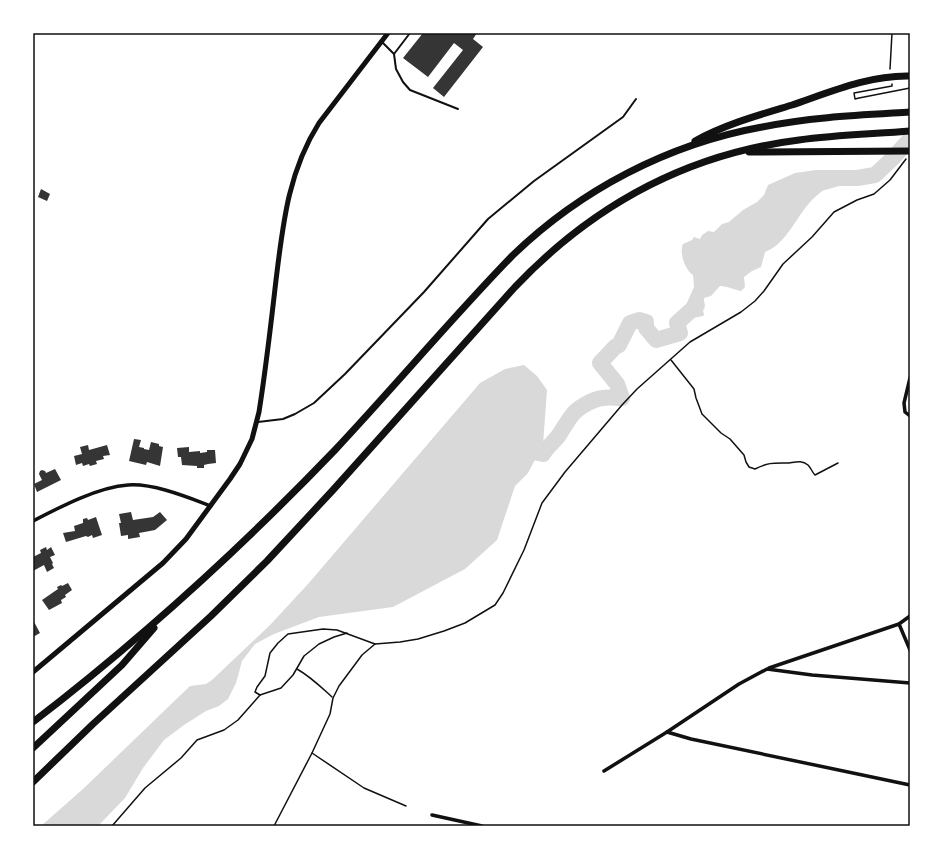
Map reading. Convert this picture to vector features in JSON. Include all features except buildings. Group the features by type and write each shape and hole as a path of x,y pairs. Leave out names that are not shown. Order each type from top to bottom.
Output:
{"highway":[{"path":"676,152 725,126 868,81 894,76 910,76"},
{"path":"33,722 91,677 168,611 230,554 361,422 502,267 532,238 571,207 632,170 703,142 738,132 784,123 815,119 910,112"},
{"path":"33,782 93,724 211,616 267,561 333,490 515,287 549,254 598,215 638,191 681,171 737,152 799,140 910,131"},
{"path":"737,152 910,151"},
{"path":"33,748 122,665 168,611"}],"main road":[{"path":"33,672 163,562 186,540 240,464 252,439 257,422 263,389 284,224 295,173 311,135 388,33"}],"street":[{"path":"910,378 904,403 905,412 910,416"},
{"path":"33,521 57,509 104,490 128,485 166,490 211,506"},
{"path":"604,771 667,732 739,684 767,669 899,624 910,616"},
{"path":"899,624 910,650"},
{"path":"767,669 812,675 910,683"},
{"path":"667,732 910,785"},
{"path":"432,815 482,826"}],"lane":[{"path":"394,54 410,33"},
{"path":"382,42 394,54 396,69 403,82 410,90 458,109"},
{"path":"257,422 283,419 314,403 345,374 424,292 488,218 534,181 623,117 636,99"}],"path":[{"path":"890,67 893,33"},
{"path":"891,82 892,86 854,93 855,98 910,88"},
{"path":"260,695 256,692 257,687 265,676 270,653 288,634 323,629 347,633 375,644 400,642 418,639 465,623 495,605 503,593 524,550 542,503 565,472 622,405 690,342 741,312 755,301 783,264 805,244 834,212 857,200 874,194 890,180 906,159"},
{"path":"671,360 694,389 702,414 721,434 730,439 744,455 749,467 755,469 764,464 781,461 788,463 801,461 808,466 815,475 838,463"},
{"path":"112,826 145,788 181,758 197,740 224,730 238,720 260,695 281,688 293,675 304,656 319,644 347,633"},
{"path":"274,826 312,753 330,714 333,698 339,686 362,655 375,644"},
{"path":"297,669 318,682 333,698"},
{"path":"312,753 364,788 406,806"}],"shaded area":[{"path":"816,170 840,170 847,172 813,199 779,243 765,252 761,267 744,277 745,287 741,291 720,286 711,296 704,298 703,316 682,320 681,316 694,287 693,275 685,265 682,256 683,244 692,240 694,237 700,239 702,235 708,231 714,232 722,224 729,222 743,210 757,202 764,195 768,185 795,173"},
{"path":"524,365 537,376 547,390 543,445 528,473 515,486 497,540 465,569 393,607 319,617 274,634 255,644 242,661 236,683 228,699 219,706 206,711 184,725 164,740 143,768 125,798 98,826 41,826 83,789 190,686 206,684 212,680 271,624 308,584 480,383 505,369"}],"waterway":[{"path":"820,183 838,178 857,178 875,175 910,139"},
{"path":"538,453 543,454 559,435 573,414 582,406 599,399 622,398 617,384 600,363 615,347 619,345 630,323 639,320 646,322 646,328 656,340 680,333 677,323 697,305"}]}
